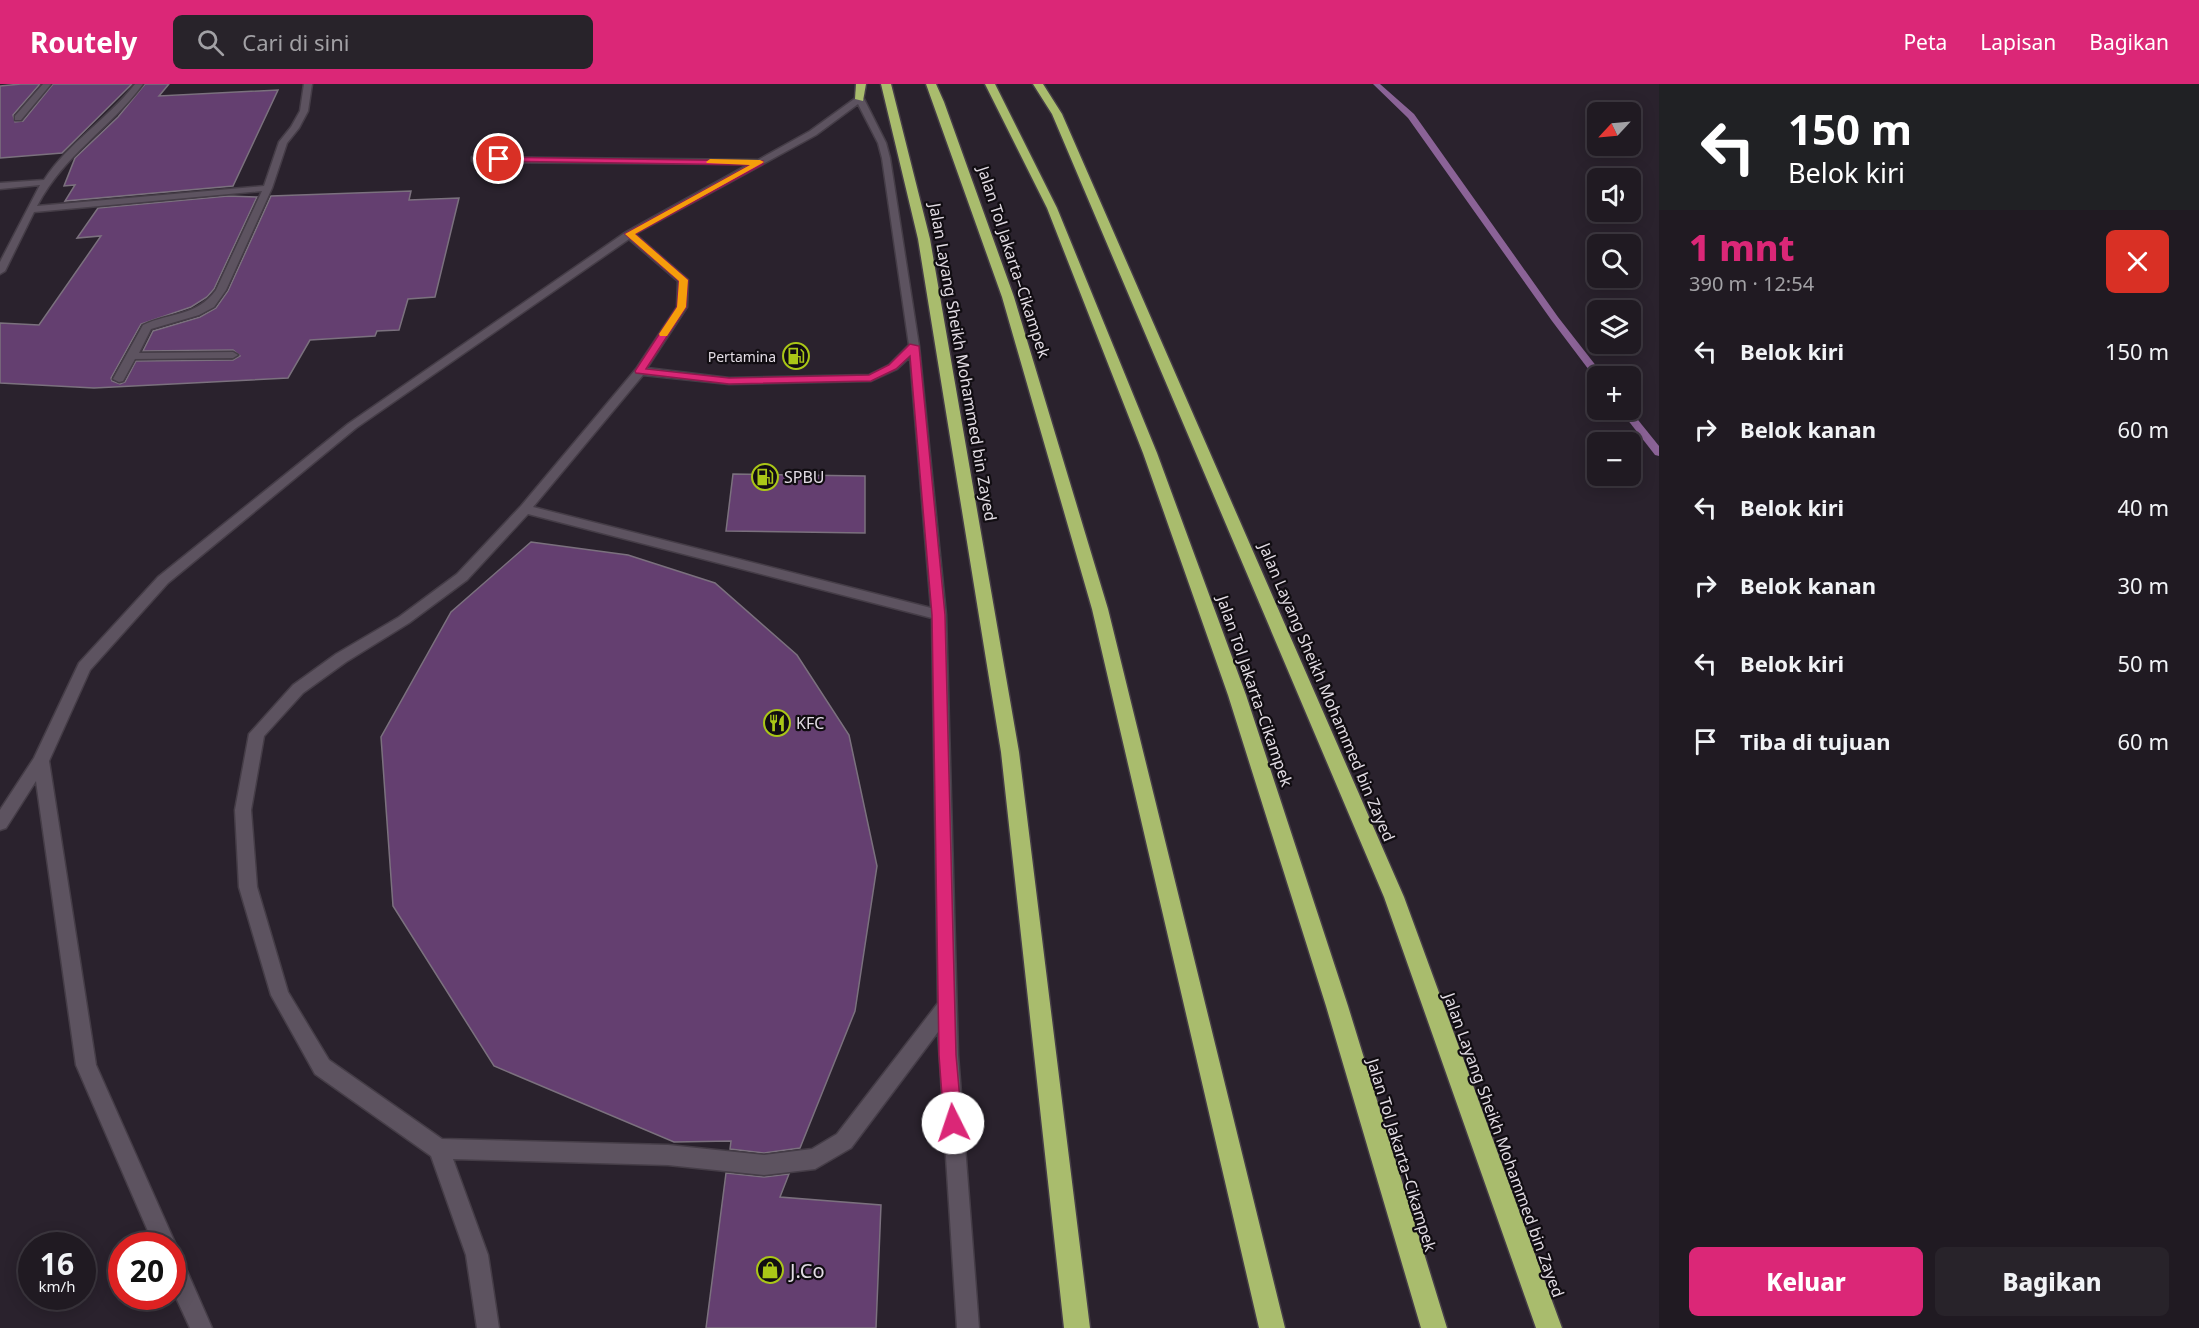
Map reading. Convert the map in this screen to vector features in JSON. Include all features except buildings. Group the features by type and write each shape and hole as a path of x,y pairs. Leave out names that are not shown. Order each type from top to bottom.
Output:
{"highway":[{"name":"Jalan Layang Sheikh Mohammed bin Zayed","path":"886,84 924,239 1010,752 1077,1328"},
{"name":"Jalan Tol Jakarta–Cikampek","path":"931,84 1008,297 1100,609 1272,1328"},
{"name":"Jalan Tol Jakarta–Cikampek","path":"990,84 1056,219 1150,453 1238,695 1340,1017 1434,1328"},
{"name":"Jalan Layang Sheikh Mohammed bin Zayed","path":"1038,84 1057,114 1394,897 1549,1328"}],"street":[{"path":"18,118 47,84"},
{"path":"0,271 47,182 59,165 102,126 139,84"},
{"path":"119,379 147,327 195,313 210,305 221,290 268,188 283,142 295,128 304,111 308,84"},
{"path":"0,823 41,760 84,667 163,580 352,426 629,234 813,133 860,91 886,158 914,346 939,615 946,1007 968,1328"},
{"path":"475,159 760,162"},
{"path":"0,186 47,182"},
{"path":"33,209 268,188"},
{"path":"629,234 683,280 682,307 640,371 525,509 462,577 404,620 341,658 298,689 257,734 243,810 248,887 280,995 322,1067 439,1149 669,1155 764,1165 815,1159 844,1141 946,1007"},
{"path":"640,371 729,381 871,378 893,367 914,346"},
{"path":"130,356 233,355"},
{"path":"525,509 939,615"},
{"path":"41,760 86,1065 159,1232"},
{"path":"439,1149 477,1255 488,1328"},
{"path":"186,1294 201,1328"}],"waterway":[{"path":"1376,84 1411,116 1555,319 1591,366"},
{"path":"1633,420 1659,453"}],"slow traffic":[{"path":"664,334 682,307 683,280 629,234 760,162 710,162"}],"place":[{"name":"Pertamina","path":"796,356"},
{"name":"SPBU","path":"765,477"},
{"name":"KFC","path":"777,723"},
{"name":"J.Co","path":"770,1270"}],"route":[{"path":"499,159 760,162 629,234 683,280 682,307 640,371 729,381 871,378 893,367 914,346 939,615 948,1055 953,1123"}]}
